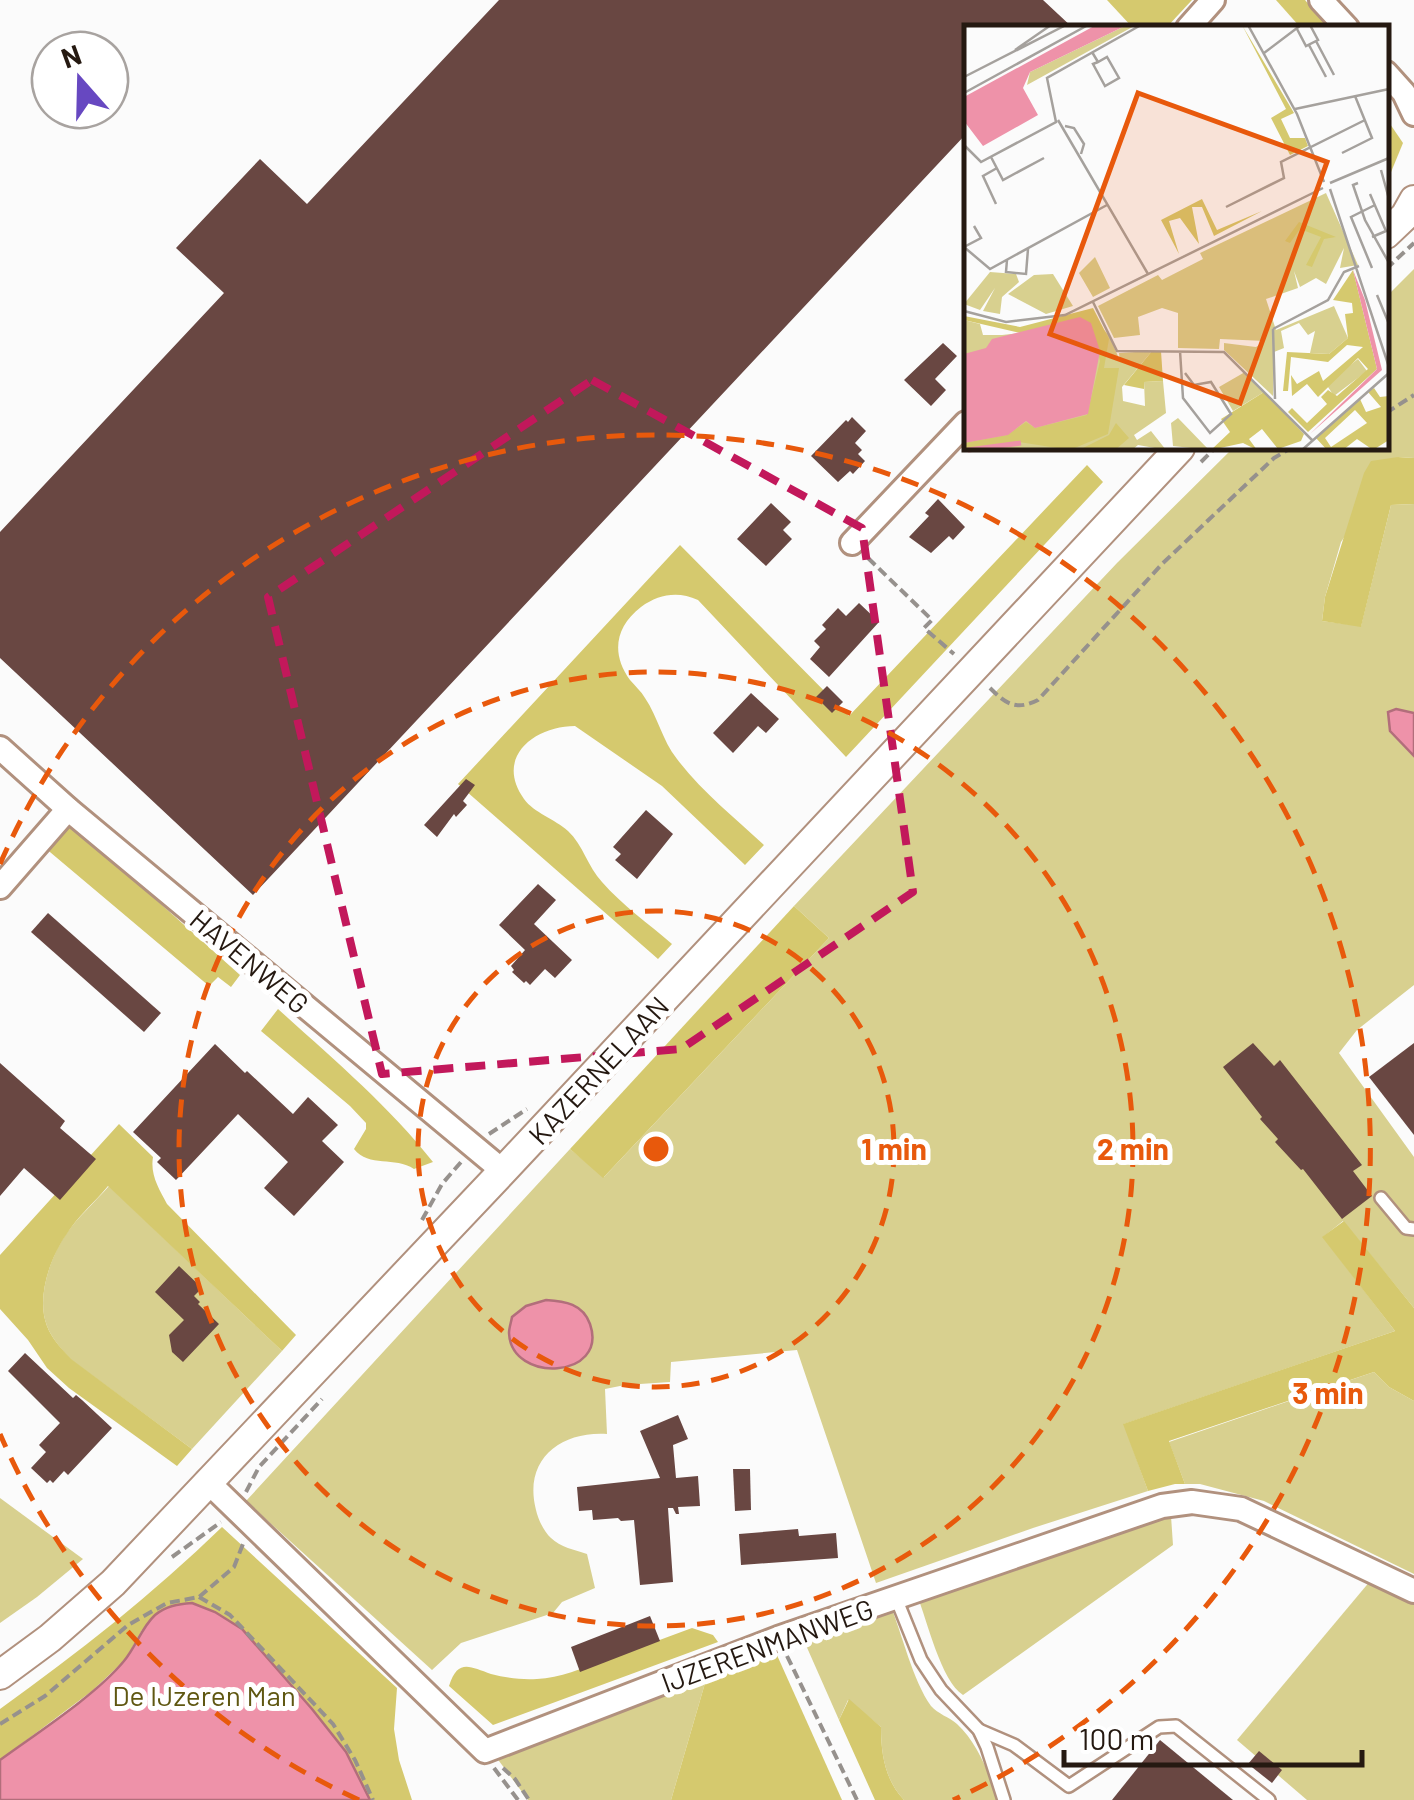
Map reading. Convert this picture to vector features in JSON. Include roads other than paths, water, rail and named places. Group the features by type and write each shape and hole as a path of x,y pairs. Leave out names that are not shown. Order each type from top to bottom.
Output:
{"street":[{"path":"1191,25 1213,0"},
{"path":"1321,0 1343,25"},
{"path":"1389,76 1411,102"},
{"path":"852,543 964,425"},
{"name":"KAZERNELAAN","path":"0,1675 113,1583 1178,450"},
{"name":"HAVENWEG","path":"0,748 503,1171"},
{"path":"0,887 68,809"},
{"name":"IJZERENMANWEG","path":"207,1481 485,1751 778,1638 1162,1506 1192,1502 1241,1509 1414,1590"}],"lane":[{"path":"1380,1198 1406,1228 1414,1229"},
{"path":"896,1598 922,1660 941,1690 979,1730 1004,1800"},
{"path":"979,1730 1014,1746 1069,1786 1158,1727 1176,1726 1269,1800"}],"park label":[{"name":"De IJzeren Man","path":"204,1695"}]}
